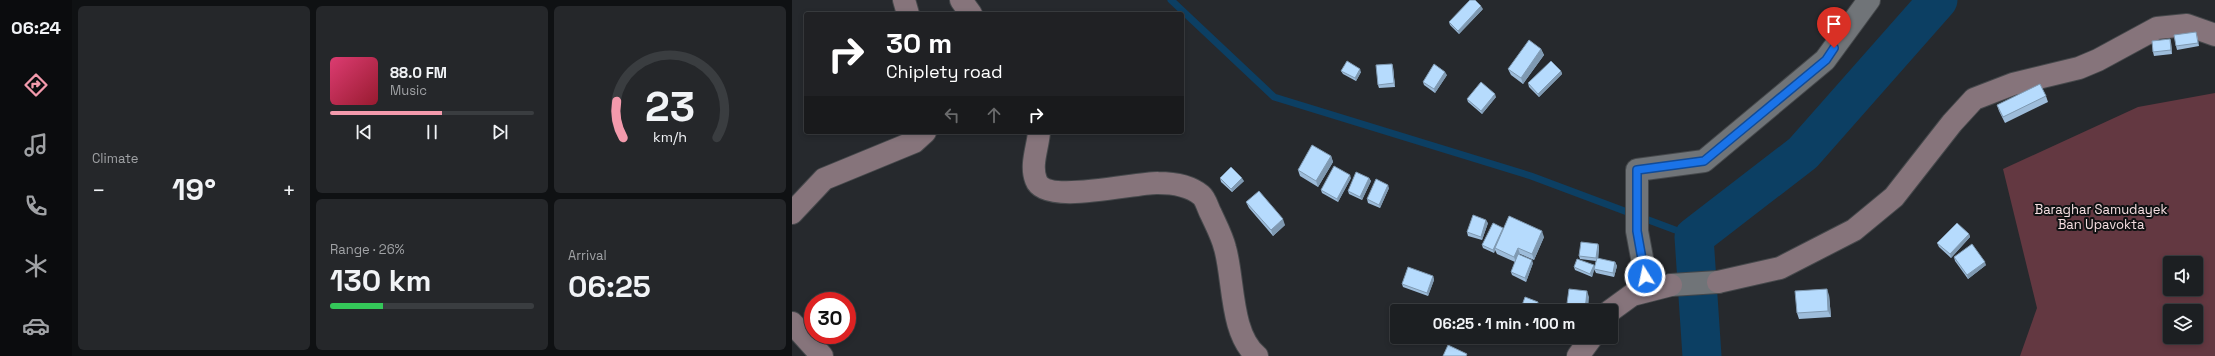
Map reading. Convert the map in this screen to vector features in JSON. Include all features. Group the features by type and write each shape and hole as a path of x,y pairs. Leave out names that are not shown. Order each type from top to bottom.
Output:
{"main road":[{"path":"904,0 907,12"},
{"path":"961,0 969,12"},
{"path":"1718,282 1780,268 1854,230 1894,197 1952,122 1974,99 2013,84 2079,68 2098,60 2157,28 2187,25 2215,35"},
{"path":"792,213 824,179 914,142 924,134"},
{"path":"1039,134 1034,162 1036,180 1042,188 1061,193 1126,188 1157,183 1186,186 1202,196 1225,247 1239,326 1251,350 1257,356"},
{"path":"1618,304 1624,299 1648,290 1671,285"},
{"path":"792,323 822,356"},
{"path":"1578,356 1587,344"}],"street":[{"path":"1648,290 1637,231 1637,170 1704,161 1826,60 1869,0"},
{"path":"1671,285 1718,282"}],"green space":[{"name":"Baraghar Samudayek Ban Upavokta","path":"2215,93 2215,356 2020,356 2037,308 2003,169 2138,107"}],"building":[{"path":"1470,0 1475,0 1481,6 1458,31 1449,22"},
{"path":"2196,32 2198,43 2176,46 2174,35"},
{"path":"2170,39 2171,50 2153,52 2152,41"},
{"path":"1529,40 1541,49 1521,78 1508,69"},
{"path":"1347,61 1360,69 1355,78 1341,71"},
{"path":"1551,61 1561,71 1538,94 1528,83"},
{"path":"1392,64 1394,83 1378,85 1376,65"},
{"path":"1434,64 1445,72 1434,89 1423,82"},
{"path":"1481,82 1495,94 1481,111 1467,99"},
{"path":"2040,84 2046,96 2003,117 1997,105"},
{"path":"1312,145 1331,156 1316,181 1298,170"},
{"path":"1334,166 1350,175 1337,199 1321,190"},
{"path":"1231,167 1242,178 1231,189 1220,178"},
{"path":"1356,172 1369,178 1360,197 1348,191"},
{"path":"1376,179 1388,185 1379,205 1367,199"},
{"path":"1259,191 1283,219 1271,230 1246,202"},
{"path":"1473,215 1486,220 1481,237 1467,232"},
{"path":"1509,216 1542,231 1532,254 1518,248 1514,257 1495,248"},
{"path":"1493,223 1503,228 1493,250 1482,245"},
{"path":"1957,223 1969,234 1950,254 1937,243"},
{"path":"1581,242 1598,244 1596,258 1579,256"},
{"path":"1972,244 1985,262 1967,275 1954,257"},
{"path":"1518,254 1532,260 1525,278 1511,272"},
{"path":"1597,258 1615,262 1613,273 1594,269"},
{"path":"1577,259 1594,265 1590,274 1574,267"},
{"path":"1408,267 1433,276 1427,293 1402,284"},
{"path":"1569,289 1587,291 1586,304 1567,304"},
{"path":"1827,289 1828,311 1797,313 1795,291"},
{"path":"1525,297 1538,302 1537,304 1522,304"},
{"path":"1448,345 1467,354 1466,356 1443,356"}],"waterway":[{"path":"1171,0 1184,12"},
{"path":"1702,356 1694,237 1803,153 1938,0"},
{"path":"1184,12 1274,97 1531,176 1694,237"}],"route":[{"path":"1645,276 1637,231 1637,170 1704,161 1747,127 1826,60 1834,48"}]}
